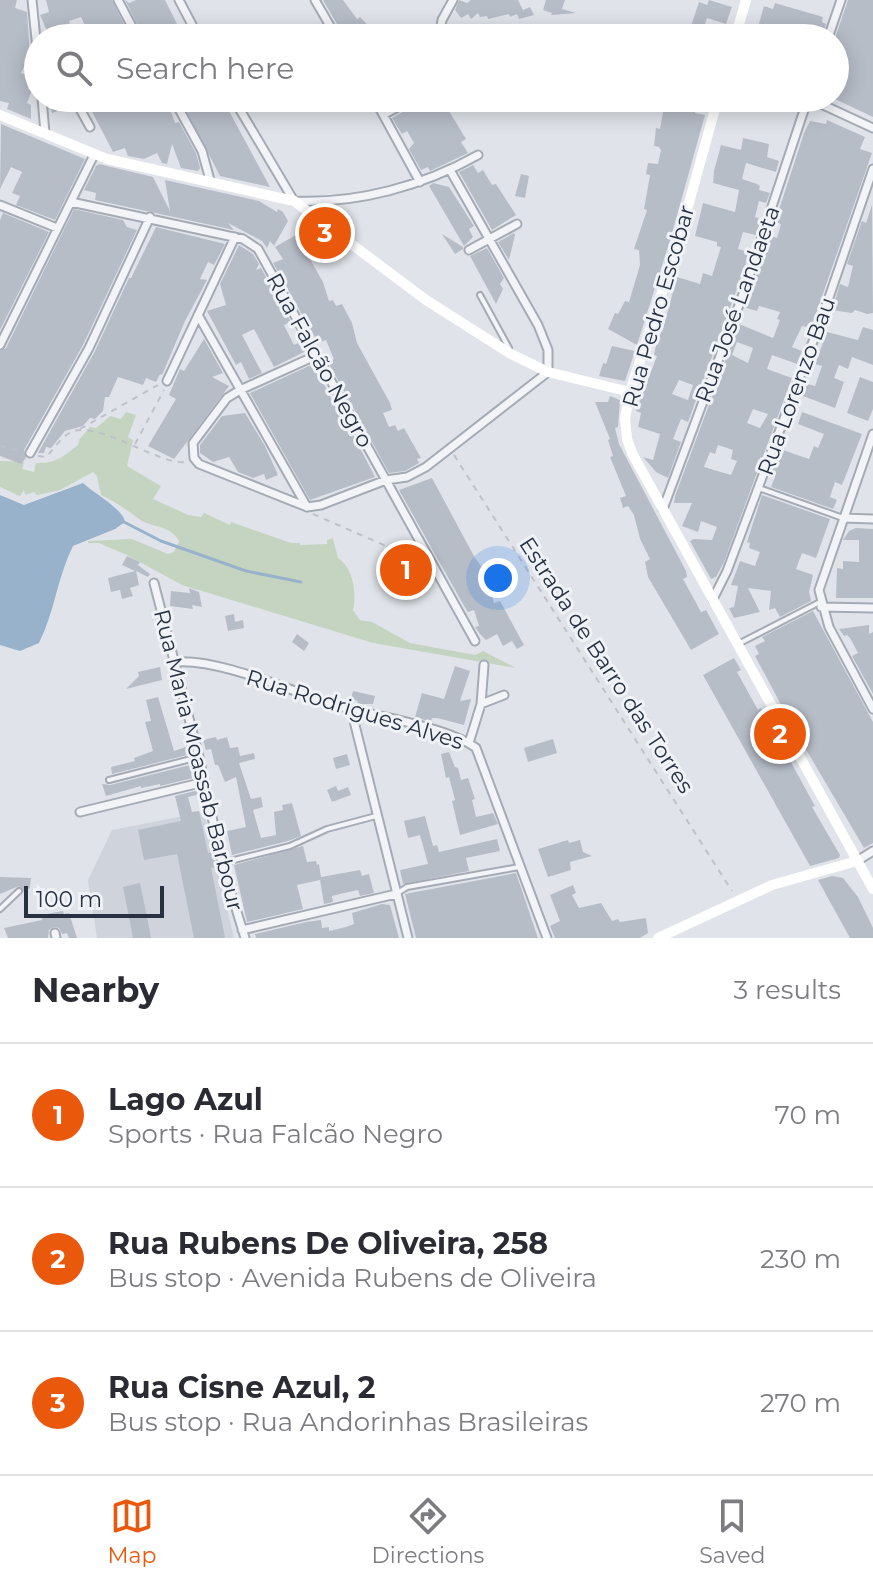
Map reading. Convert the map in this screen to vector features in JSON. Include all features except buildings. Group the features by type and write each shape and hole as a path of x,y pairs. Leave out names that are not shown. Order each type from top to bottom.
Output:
{"street":[{"path":"32,0 35,24"},
{"path":"118,0 131,24"},
{"path":"179,0 192,24"},
{"path":"315,0 329,24"},
{"path":"441,24 453,0"},
{"path":"739,24 746,0"},
{"path":"833,24 841,0"},
{"path":"43,112 45,133"},
{"path":"82,112 90,127"},
{"path":"181,112 202,151 210,180"},
{"path":"241,112 294,201 426,300 511,354 548,372 630,392"},
{"path":"389,112 385,114 420,182"},
{"name":"Rua Pedro Escobar","path":"714,112 679,239 630,392 625,418 627,439 873,889"},
{"name":"Rua José Landaeta","path":"663,509 742,297 803,112"},
{"path":"838,112 873,128"},
{"path":"0,115 94,155 294,201 326,201 387,191 420,182 478,155"},
{"path":"0,345 94,155"},
{"name":"Rua Lorenzo Bau","path":"713,599 759,488 873,169"},
{"path":"450,170 538,325 548,350 548,372"},
{"name":"Rua Falcão Negro","path":"71,202 235,237 251,244 263,257 475,641"},
{"path":"0,205 57,228"},
{"path":"30,453 89,348 150,217"},
{"path":"469,250 517,224"},
{"path":"167,381 235,237"},
{"path":"198,315 307,507"},
{"path":"315,356 240,390 217,408 193,443 194,458 199,464 307,507 321,505 386,480 407,477 434,462 548,372"},
{"path":"873,434 820,583 821,604 835,640 873,709"},
{"path":"843,518 873,519"},
{"name":"Rua Maria Moassab Barbour","path":"154,583 199,757 222,863 244,934"},
{"path":"821,604 873,608"},
{"name":"Rua Rodrigues Alves","path":"175,662 195,661 216,666 469,743 479,752 547,938"},
{"path":"469,743 481,704 484,665"},
{"path":"481,704 504,695"},
{"path":"351,709 408,938"},
{"path":"80,812 204,782"},
{"path":"658,938 737,899 793,878 857,861 873,851"},
{"path":"244,934 396,894"}],"lane":[{"path":"480,295 511,354"},
{"path":"759,488 843,518"},
{"path":"737,645 821,604"},
{"path":"109,780 199,757"},
{"path":"222,863 290,846 327,829 376,816"},
{"path":"396,894 407,887 521,866"},
{"path":"0,909 19,891"}],"path":[{"path":"0,446 46,457 68,434 167,381"},
{"path":"134,445 167,381"},
{"path":"79,429 134,445 179,463 194,458"},
{"name":"Estrada de Barro das Torres","path":"450,449 737,899"},
{"path":"307,507 316,516 393,549 419,556 428,555"}],"shaded area":[{"path":"204,812 234,938 97,938 88,880 112,830"}],"green space":[{"path":"126,412 136,415 128,437 133,440 127,466 161,486 153,499 188,515 201,517 204,513 230,525 231,522 300,545 327,544 327,540 333,538 338,558 350,574 354,588 353,610 360,620 372,622 410,643 475,655 483,651 516,668 373,643 182,585 127,555 99,543 88,543 132,539 168,554 174,552 179,541 165,529 144,522 101,495 97,476 93,472 60,490 37,495 34,492 25,495 24,490 20,496 0,487 0,461 24,462 22,469 34,472 36,463 54,461 78,445 90,427 96,428 110,416 121,419"},
{"path":"404,554 420,560 409,587 393,580"}],"water":[{"path":"83,483 114,507 125,522 73,546 39,643 20,651 0,645 0,495 24,505"}],"waterway":[{"path":"124,522 161,541 246,571 301,582"}],"place":[{"name":"Rua Cisne Azul, 2","path":"325,233"},
{"name":"Lago Azul","path":"406,570"},
{"name":"Rua Rubens De Oliveira, 258","path":"780,734"}]}
